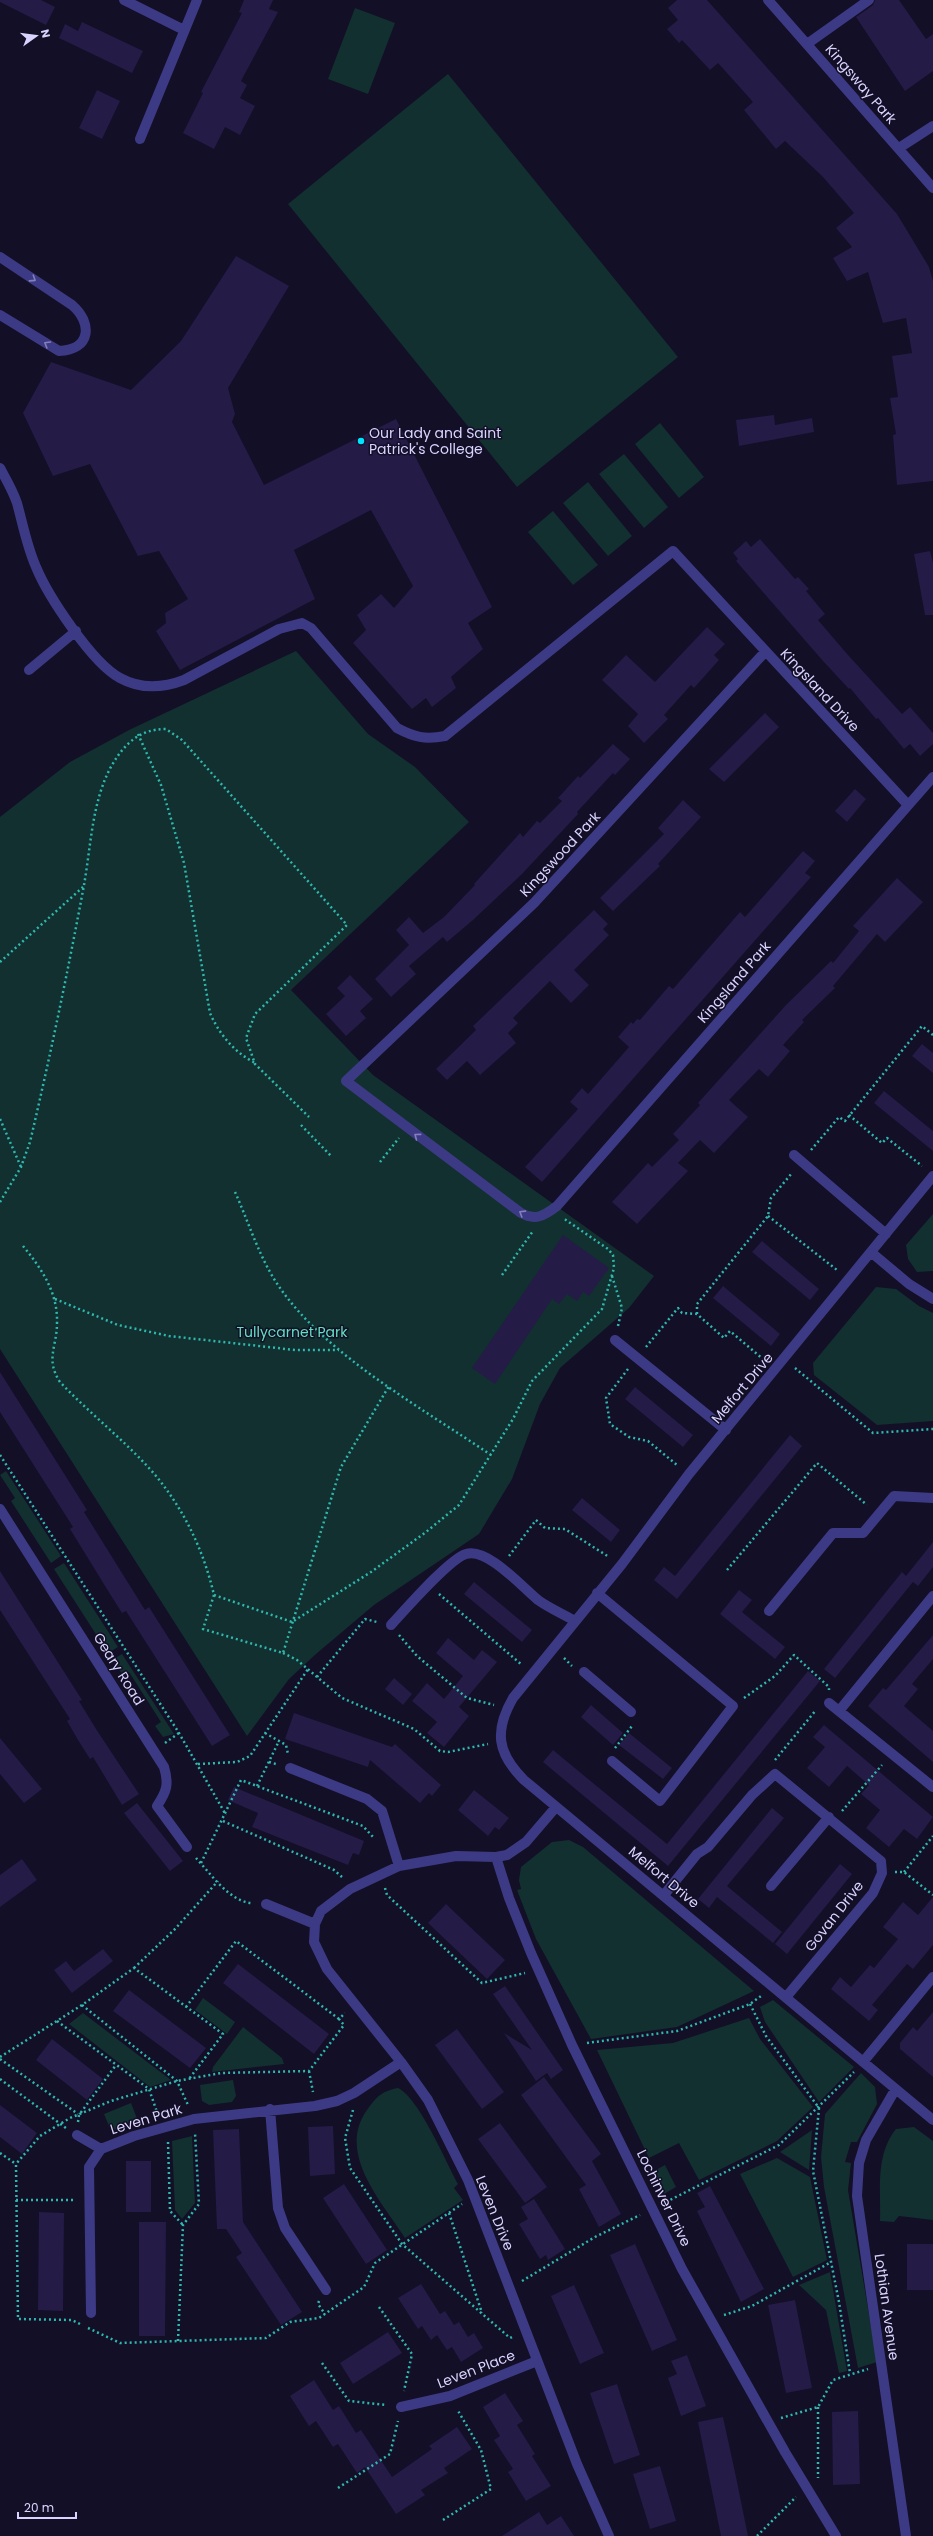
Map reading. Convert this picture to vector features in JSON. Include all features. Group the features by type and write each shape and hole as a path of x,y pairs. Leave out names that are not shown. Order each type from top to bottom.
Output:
{"street":[{"path":"124,0 184,30"},
{"path":"140,139 197,0"},
{"name":"Kingsway Park","path":"768,0 933,188"},
{"path":"807,44 869,0"},
{"path":"899,148 933,126"},
{"path":"0,258 72,304 82,313 87,330 84,340 77,346 59,351 0,315"},
{"path":"0,468 16,502 28,547 36,568 51,595 76,631 29,670"},
{"name":"Kingsland Drive","path":"76,631 102,663 119,677 151,686 169,685 184,680 279,629 302,623 311,628 397,728 412,736 429,739 445,736 673,551 712,595 908,805"},
{"name":"Kingswood Park","path":"407,1128 346,1081 534,903 765,652"},
{"name":"Kingsland Park","path":"554,1208 933,778"},
{"path":"407,1128 520,1213 528,1217 537,1218 554,1208"},
{"path":"794,1155 886,1234"},
{"name":"Melfort Drive","path":"930,1174 872,1253 689,1474 622,1564 597,1593 507,1708 502,1716 501,1741 510,1766 556,1807 787,1996 895,2090 933,2120"},
{"path":"872,1253 909,1284 933,1299"},
{"path":"615,1340 726,1430"},
{"path":"769,1611 833,1533 864,1533 894,1496 933,1498"},
{"name":"Geary Road","path":"0,1509 164,1767 168,1783 166,1793 157,1806 187,1847"},
{"path":"391,1625 458,1558 466,1554 485,1556 539,1600 575,1621"},
{"path":"597,1593 733,1706 660,1801 612,1761"},
{"path":"839,1711 933,1596"},
{"path":"584,1672 631,1712"},
{"path":"829,1703 933,1787"},
{"path":"290,1768 367,1800 382,1811 399,1866"},
{"path":"664,1896 697,1854 708,1847 752,1795 775,1774 881,1861 882,1872"},
{"path":"355,1887 380,1873 399,1866 456,1856 496,1858 507,1854 526,1842 556,1807"},
{"path":"771,1886 831,1819"},
{"name":"Lochinver Drive","path":"496,1858 509,1898 531,1953 572,2044 682,2269 768,2422 836,2536"},
{"name":"Govan Drive","path":"787,1996 873,1893 882,1872"},
{"name":"Leven Drive","path":"355,1887 321,1910 315,1924 314,1942 327,1969 401,2062 428,2100 474,2197 537,2361 609,2536"},
{"path":"266,1904 315,1924"},
{"path":"863,2062 933,1977"},
{"name":"Leven Park","path":"90,2313 89,2168 101,2149 194,2119 270,2109 315,2106 337,2101 364,2086 401,2062"},
{"name":"Lothian Avenue","path":"895,2090 866,2140 859,2163 857,2196 906,2536"},
{"path":"270,2109 278,2208 285,2228 326,2290"},
{"path":"77,2135 101,2149"},
{"name":"Leven Place","path":"401,2406 450,2396 537,2361"}],"path":[{"path":"0,1202 21,1167 30,1142 84,887 99,801 105,780 124,749 138,734 156,729 166,729 182,740 347,925 255,1014 246,1038 255,1064"},
{"path":"138,734 162,785 184,863 210,1013 215,1024 233,1048 255,1064 309,1117"},
{"path":"0,962 84,887"},
{"path":"849,1115 882,1143 887,1138 930,1174"},
{"path":"0,1118 21,1167"},
{"path":"301,1125 331,1156"},
{"path":"380,1162 407,1128"},
{"path":"235,1192 266,1264 278,1285 304,1320 339,1350 389,1386 491,1454"},
{"path":"292,1622 371,1572 449,1515 459,1505 513,1418 532,1381 602,1309 615,1261 608,1249 554,1208"},
{"path":"768,1216 849,1280"},
{"path":"502,1275 534,1230 537,1218"},
{"path":"23,1246 40,1268 55,1299 58,1325 52,1358 55,1374 70,1392 156,1476 170,1496 197,1542 214,1595 203,1629 283,1653 308,1669 342,1698 414,1729 440,1751 448,1752 501,1741"},
{"path":"612,1276 622,1308 615,1340"},
{"path":"55,1299 118,1325 168,1336 294,1350 339,1350"},
{"path":"689,1474 648,1441 629,1438 610,1424 606,1398 678,1308 682,1313 697,1314 724,1338 730,1331 776,1369"},
{"path":"784,1359 872,1433 933,1429"},
{"path":"283,1653 341,1466 389,1386"},
{"path":"0,1455 198,1764 226,1815"},
{"path":"727,1570 817,1464 878,1515"},
{"path":"500,1567 536,1520 545,1528 565,1529 622,1564"},
{"path":"429,1586 533,1674"},
{"path":"214,1595 292,1622"},
{"path":"317,1676 365,1619 391,1625 416,1656 467,1698 507,1708"},
{"path":"553,1649 575,1669 584,1672"},
{"path":"733,1706 775,1676 794,1655 829,1687 829,1703 821,1704 774,1760 775,1774"},
{"path":"198,1764 237,1762 250,1756 308,1669"},
{"path":"612,1761 614,1749 635,1723 631,1712"},
{"path":"265,1733 286,1745 290,1768"},
{"path":"257,1786 279,1741"},
{"path":"831,1819 891,1754"},
{"path":"201,1863 226,1815 241,1780 364,1826 375,1839"},
{"path":"223,1821 334,1870 355,1887"},
{"path":"904,1872 933,1836"},
{"path":"187,1847 201,1863 241,1901 266,1904"},
{"path":"882,1872 904,1872 933,1895"},
{"path":"380,1873 387,1895 482,1984 525,1973"},
{"path":"79,2115 0,2058 82,2005 134,1968 175,1929 218,1880"},
{"path":"186,2007 236,1941 339,2019 344,2025 309,2071 315,2106"},
{"path":"134,1968 223,2034 189,2079"},
{"path":"572,2044 677,2031 750,2004 774,1986"},
{"path":"339,2019 355,2003"},
{"path":"750,2004 766,2036 819,2108 813,2171 831,2262 850,2374"},
{"path":"82,2005 177,2081 194,2119 199,2204 183,2225 178,2341"},
{"path":"57,2021 149,2089 168,2138 170,2211 183,2225"},
{"path":"510,2289 595,2237 779,2145 819,2108 863,2062"},
{"path":"0,2080 77,2135 79,2115 116,2065"},
{"path":"309,2071 221,2073 177,2081 110,2101 79,2115 40,2136 16,2164 18,2319 72,2320 120,2343 266,2338 290,2322 320,2318 364,2287 375,2263 474,2197"},
{"path":"364,2086 350,2115 345,2138 350,2168 402,2244 510,2338 526,2332"},
{"path":"0,2153 16,2164"},
{"path":"16,2200 90,2200"},
{"path":"449,2213 482,2314"},
{"path":"711,2319 752,2306 831,2262"},
{"path":"338,2488 390,2454 401,2406 412,2354 379,2307"},
{"path":"322,2363 349,2401 401,2406"},
{"path":"757,2536 819,2477 818,2407 833,2380 882,2365"},
{"path":"443,2520 491,2489 481,2450 450,2396"},
{"path":"768,2422 818,2407"}],"green space":[{"path":"355,8 395,23 368,94 328,79"},
{"path":"448,74 678,357 517,487 288,204"},
{"path":"660,423 704,477 679,498 635,444"},
{"path":"624,454 668,507 644,528 599,474"},
{"path":"588,482 632,536 608,556 563,503"},
{"path":"553,511 598,565 573,585 528,532"},
{"name":"Tullycarnet Park","path":"296,651 368,734 415,767 469,822 291,990 373,1075 654,1276 629,1308 560,1368 540,1404 512,1479 479,1534 374,1605 316,1654 289,1679 247,1736 0,1349 0,817 70,762 129,730"},
{"path":"933,1214 933,1271 917,1272 908,1259 906,1245"},
{"path":"876,1287 896,1289 919,1306 933,1313 933,1421 877,1425 814,1375 813,1363"},
{"path":"6,1471 61,1556 51,1563 11,1501 15,1498 0,1475"},
{"path":"64,1563 118,1647 108,1653 54,1569"},
{"path":"122,1654 174,1734 163,1737 155,1726 161,1722 129,1672 123,1675 112,1660"},
{"path":"569,1840 583,1847 754,1991 677,2027 591,2039 536,1939 517,1890 521,1889 519,1880 521,1867 552,1842"},
{"path":"203,1998 235,2022 227,2034 195,2010"},
{"path":"773,2000 854,2067 819,2102 765,2022 760,2007"},
{"path":"83,2013 171,2080 150,2087 69,2024"},
{"path":"749,2018 760,2039 813,2107 777,2141 699,2180 679,2143 649,2158 597,2050 673,2043"},
{"path":"243,2027 282,2058 284,2064 212,2072 213,2067"},
{"path":"861,2073 875,2087 877,2104 857,2142 851,2142 845,2162 851,2163 848,2190 877,2362 858,2368 824,2187 821,2157 825,2114"},
{"path":"233,2080 236,2096 232,2102 209,2105 202,2101 200,2085"},
{"path":"398,2088 415,2104 423,2117 458,2184 454,2188 463,2200 405,2238 385,2209 366,2177 359,2160 357,2143 359,2126 370,2105 384,2093"},
{"path":"131,2103 138,2121 111,2131 104,2114"},
{"path":"914,2127 933,2141 933,2220 899,2216 894,2222 880,2221 880,2173 885,2150 889,2139 896,2129"},
{"path":"812,2130 809,2170 780,2152"},
{"path":"192,2136 195,2203 182,2219 175,2210 172,2141"},
{"path":"777,2158 810,2177 827,2260 793,2277 740,2174"},
{"path":"665,2165 676,2187 664,2194 652,2172"},
{"path":"830,2272 847,2371 839,2373 826,2310 799,2285"}],"building":[{"path":"0,0 41,0 55,7 46,25 0,2"},
{"path":"244,0 273,0 269,9 278,12 241,81 247,85 240,98 255,106 240,135 225,127 214,149 183,133 203,93 201,92 242,13 239,12"},
{"path":"677,0 707,0 897,214 929,267 933,281 933,481 897,485 893,435 896,434 890,398 898,397 892,356 912,353 906,318 883,323 868,272 847,281 833,258 852,247 836,228 854,213 823,177 785,141 776,149 744,110 753,102 718,63 710,70 682,40 679,43 667,29 678,20 668,8"},
{"path":"875,0 899,0 926,39 933,34 933,71 905,91 856,17 873,5"},
{"path":"82,22 143,51 132,73 59,38 65,24 78,31"},
{"path":"97,90 120,101 102,139 79,128"},
{"path":"236,256 289,286 228,388 235,414 232,422 264,485 396,419 492,607 468,623 483,649 451,677 456,688 432,707 426,698 412,709 353,643 366,630 357,615 381,594 394,608 413,586 371,510 294,550 315,599 180,670 156,631 166,623 165,613 188,599 159,551 138,556 90,464 53,476 23,413 51,362 131,390 181,341"},
{"path":"774,415 775,425 812,418 814,432 739,446 736,420"},
{"path":"760,539 795,579 798,577 809,589 806,591 825,614 818,620 848,655 902,714 910,707 933,733 933,744 920,756 910,744 904,749 878,718 876,719 850,688 849,689 823,661 736,561 738,559 733,553 746,541 751,547"},
{"path":"930,551 933,563 933,615 925,615 914,554"},
{"path":"707,627 725,644 714,655 719,660 694,688 691,685 664,715 668,719 644,743 628,726 638,714 602,680 626,655 655,682"},
{"path":"765,713 779,727 724,782 709,769"},
{"path":"613,744 630,759 615,775 613,773 577,812 578,814 522,874 473,920 447,942 443,937 409,966 416,974 391,997 375,979 409,945 396,930 409,917 423,933 444,917 475,885 474,884 520,833 523,837 537,821 540,823 562,801 558,798 578,776 580,778"},
{"path":"855,789 866,799 847,822 835,811"},
{"path":"683,800 701,817 658,864 660,866 613,911 600,898 664,834 658,828"},
{"path":"803,851 815,861 805,873 811,877 542,1182 525,1167 578,1109 570,1102 582,1088 588,1094 629,1047 618,1037 631,1022 633,1024 637,1019 640,1020 669,986 673,989 740,912 745,917"},
{"path":"897,878 923,902 885,942 877,934 833,986 835,988 802,1020 804,1022 783,1045 790,1051 768,1077 759,1069 729,1100 748,1117 714,1153 700,1140 678,1163 688,1171 637,1224 612,1202 648,1163 652,1167 679,1140 673,1134 700,1105 698,1103 786,1005 831,961 833,963 859,931 853,926"},
{"path":"594,910 608,924 603,929 609,935 574,970 589,985 571,1003 550,981 513,1018 518,1023 508,1033 516,1043 480,1075 467,1061 447,1080 436,1069 476,1030 473,1026"},
{"path":"350,975 373,999 360,1011 366,1018 346,1036 326,1014 345,996 337,988"},
{"path":"922,1044 933,1053 933,1073 912,1056"},
{"path":"884,1091 933,1131 933,1151 874,1103"},
{"path":"563,1235 609,1268 589,1296 583,1292 577,1301 567,1294 559,1304 552,1299 495,1384 472,1368"},
{"path":"762,1241 819,1289 810,1300 752,1252"},
{"path":"723,1286 780,1334 771,1346 713,1298"},
{"path":"0,1372 87,1510 84,1512 145,1610 149,1607 230,1735 212,1746 126,1611 122,1613 70,1529 73,1527 0,1412"},
{"path":"635,1387 693,1435 683,1447 625,1399"},
{"path":"790,1435 802,1446 677,1599 654,1580 664,1567 675,1576"},
{"path":"582,1498 620,1530 611,1542 572,1510"},
{"path":"933,1542 933,1567 918,1586 913,1582 835,1678 824,1669 902,1572 906,1576"},
{"path":"0,1571 82,1700 79,1701 96,1729 139,1794 122,1805 93,1757 90,1759 78,1740 67,1721 70,1719 0,1610"},
{"path":"474,1582 532,1630 522,1642 464,1594"},
{"path":"739,1590 752,1600 742,1612 785,1647 775,1659 720,1614"},
{"path":"933,1635 933,1659 912,1684 918,1689 904,1706 933,1731 933,1762 868,1706 883,1688 886,1690"},
{"path":"448,1638 474,1660 482,1650 497,1662 459,1707 469,1716 444,1747 427,1733 437,1722 412,1701 427,1683 444,1699 463,1676 436,1653"},
{"path":"808,1671 820,1681 668,1866 543,1762 553,1750 667,1844"},
{"path":"394,1678 412,1694 403,1705 385,1689"},
{"path":"591,1705 623,1733 613,1745 581,1717"},
{"path":"294,1713 392,1747 395,1744 441,1785 432,1796 429,1793 420,1803 370,1760 368,1767 285,1739"},
{"path":"824,1725 933,1817 917,1839 904,1829 889,1847 866,1828 880,1810 861,1794 869,1785 847,1766 829,1787 807,1768 825,1747 813,1737"},
{"path":"629,1733 672,1768 663,1779 619,1745"},
{"path":"0,1738 42,1789 24,1803 0,1774"},
{"path":"234,1787 364,1841 359,1855 353,1853 348,1865 252,1827 258,1813 228,1800"},
{"path":"474,1790 509,1818 499,1830 495,1827 488,1836 458,1810"},
{"path":"137,1803 183,1861 170,1871 124,1813"},
{"path":"772,1808 784,1818 727,1886 782,1932 773,1943 717,1897 709,1908 698,1899"},
{"path":"22,1859 37,1880 0,1907 0,1875"},
{"path":"840,1864 852,1874 787,1954 775,1944"},
{"path":"933,1897 933,1945 913,1969 907,1964 872,2005 878,2010 869,2021 831,1989 840,1977 851,1987 870,1965 874,1968 898,1939 883,1927 903,1902 918,1915"},
{"path":"446,1904 505,1960 487,1979 428,1923"},
{"path":"103,1949 113,1961 72,1993 54,1970 66,1961 74,1971"},
{"path":"238,1964 329,2034 314,2054 223,1983"},
{"path":"505,1986 563,2070 551,2079 547,2073 536,2081 504,2033 532,2050 493,1994"},
{"path":"129,1990 206,2048 190,2068 113,2011"},
{"path":"933,2012 933,2077 900,2049 900,2043 913,2027 917,2031"},
{"path":"457,2029 504,2092 482,2109 435,2045"},
{"path":"52,2039 103,2079 87,2100 36,2060"},
{"path":"544,2077 601,2154 592,2161 621,2214 599,2227 579,2189 586,2185 521,2095"},
{"path":"0,2105 37,2133 22,2154 0,2137"},
{"path":"500,2123 547,2187 525,2203 478,2139"},
{"path":"333,2126 335,2174 310,2176 308,2127"},
{"path":"239,2129 243,2222 302,2312 281,2325 236,2257 242,2253 226,2229 217,2229 213,2130"},
{"path":"126,2161 151,2161 151,2212 126,2212"},
{"path":"344,2184 387,2250 366,2264 323,2198"},
{"path":"710,2186 764,2289 741,2302 697,2211 705,2207 697,2193"},
{"path":"534,2199 565,2249 548,2260 546,2255 540,2259 519,2224 528,2219 521,2207"},
{"path":"39,2212 64,2213 63,2311 38,2310"},
{"path":"139,2222 166,2222 165,2336 139,2336"},
{"path":"635,2244 677,2340 652,2351 610,2255"},
{"path":"907,2244 933,2244 933,2290 907,2290"},
{"path":"421,2284 440,2314 445,2311 454,2325 459,2322 468,2337 474,2333 483,2348 461,2362 452,2347 447,2350 437,2335 431,2340 422,2326 418,2329 398,2298"},
{"path":"574,2285 604,2353 580,2364 551,2296"},
{"path":"795,2300 812,2388 786,2393 768,2305"},
{"path":"388,2332 402,2353 353,2384 340,2363"},
{"path":"687,2355 706,2406 681,2416 668,2378 677,2374 671,2361"},
{"path":"314,2380 333,2410 339,2406 356,2433 361,2430 392,2477 432,2449 429,2446 457,2427 472,2449 444,2468 448,2473 421,2490 425,2495 396,2514 365,2467 357,2473 338,2444 333,2447 316,2421 309,2426 290,2396"},
{"path":"617,2384 640,2455 614,2464 590,2393"},
{"path":"505,2393 523,2421 517,2425 535,2454 532,2456 551,2486 526,2501 508,2472 513,2469 494,2440 500,2436 483,2407"},
{"path":"858,2411 860,2484 833,2485 832,2412"},
{"path":"723,2417 748,2536 721,2536 698,2422"},
{"path":"660,2466 676,2521 650,2529 633,2474"},
{"path":"539,2512 547,2525 561,2516 574,2536 502,2536"}],"place":[{"name":"Our Lady and Saint Patrick's College","path":"361,441"}]}
